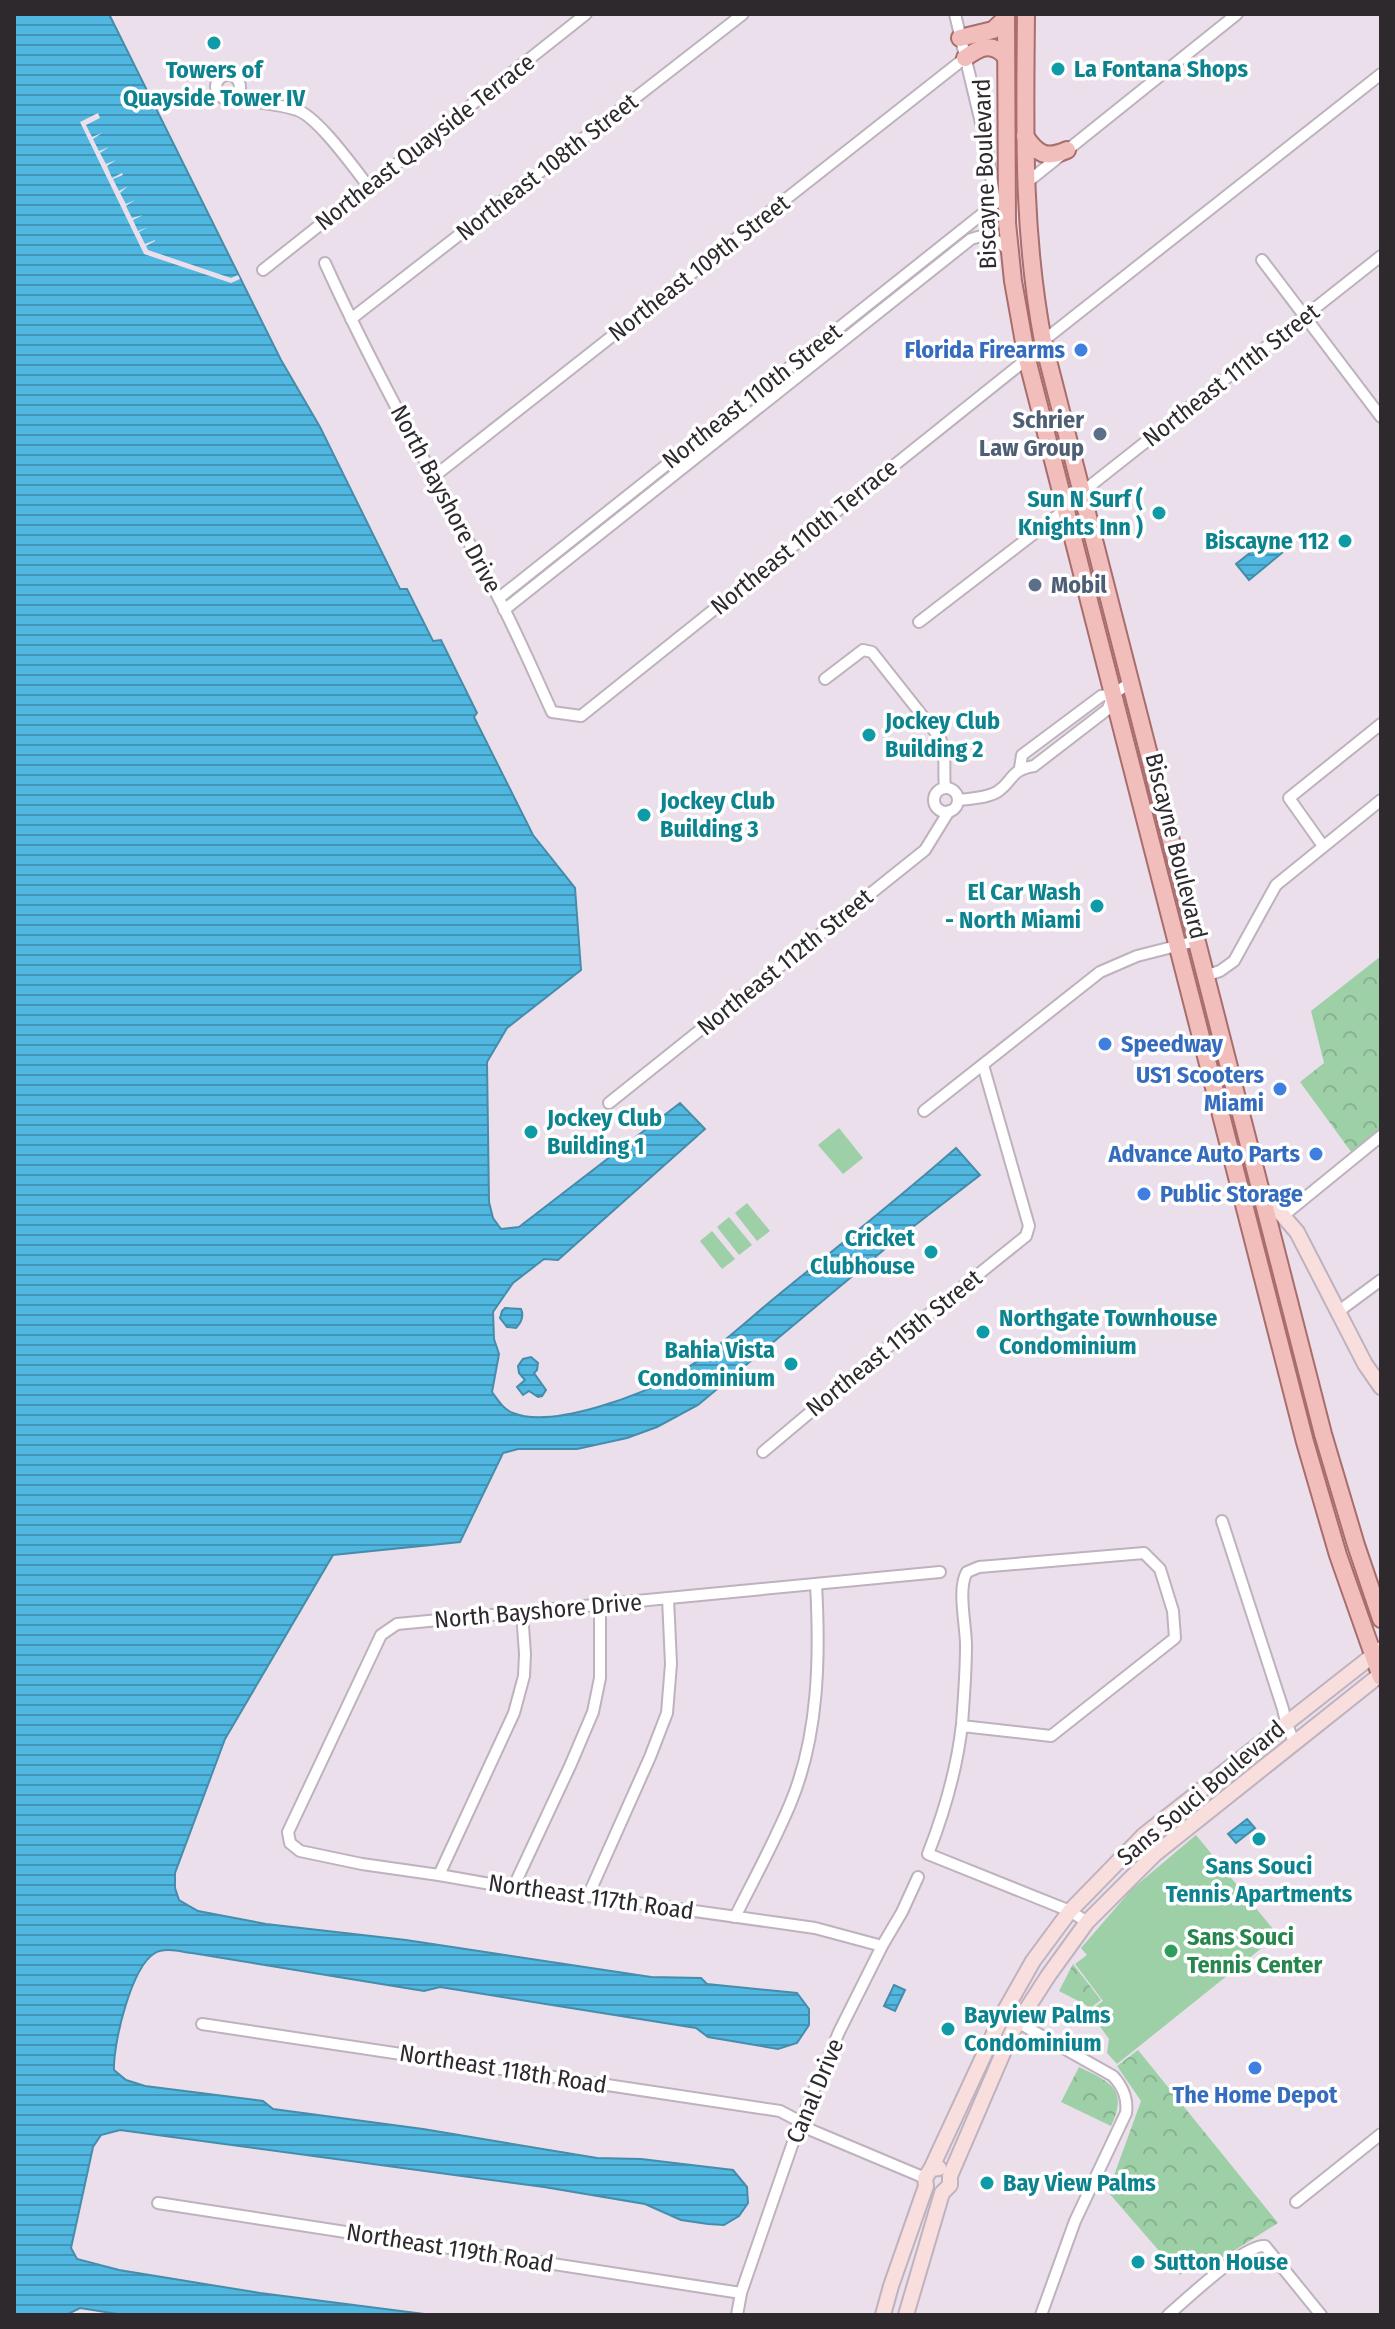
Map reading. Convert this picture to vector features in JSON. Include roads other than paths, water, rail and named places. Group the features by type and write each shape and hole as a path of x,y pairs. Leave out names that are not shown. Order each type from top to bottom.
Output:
{"main road":[{"name":"Biscayne Boulevard","path":"1026,14 1025,184 1030,265 1043,341 1334,1472 1381,1619"},
{"path":"960,38 993,30 1006,16"},
{"name":"Biscayne Boulevard","path":"1006,16 1000,199 1027,359 1317,1485 1338,1555 1377,1651 1381,1675"},
{"path":"965,58 982,46 996,47 1006,57"},
{"path":"1025,136 1038,152 1045,155 1067,150"},
{"path":"1239,1188 1252,1202 1265,1206"}],"street":[{"name":"Northeast Quayside Terrace","path":"263,270 586,14"},
{"name":"Northeast 108th Street","path":"351,319 743,14"},
{"path":"955,14 1000,199"},
{"path":"1025,184 1237,14"},
{"name":"Northeast 109th Street","path":"432,478 965,58"},
{"path":"1043,341 1381,74"},
{"path":"237,94 246,99 299,110 312,118 369,187"},
{"name":"Northeast 110th Street","path":"499,598 1000,199"},
{"name":"Northeast 110th Street","path":"504,610 971,239 980,235 989,236 1010,253"},
{"name":"Northeast 111th Street","path":"1081,493 1381,256"},
{"path":"1262,260 1381,417"},
{"name":"North Bayshore Drive","path":"325,263 432,478 499,598 552,712 581,716"},
{"name":"Northeast 110th Terrace","path":"581,716 1027,359"},
{"path":"919,622 1066,509"},
{"path":"825,679 863,650 872,652 940,738 945,752 945,788"},
{"path":"958,800 983,797 997,791 1020,768 1022,755 1101,696 1113,694 1130,683"},
{"path":"1020,768 1034,766 1108,709 1113,694"},
{"path":"1323,846 1289,798 1381,724"},
{"path":"1044,738 1053,751"},
{"path":"945,788 953,790 958,800 949,811 941,811 934,802 936,794 945,788"},
{"path":"1205,976 1220,971 1234,961 1276,885 1381,800"},
{"name":"Northeast 112th Street","path":"609,1103 925,850 949,811"},
{"path":"924,1111 1100,972 1121,962 1196,941"},
{"name":"Northeast 115th Street","path":"763,1452 1026,1236 1029,1226 983,1065"},
{"path":"1284,1215 1381,1136"},
{"path":"1265,1206 1277,1209 1297,1232 1365,1364 1381,1387"},
{"path":"1339,1311 1381,1280"},
{"path":"1222,1521 1294,1742"},
{"path":"962,1726 1051,1736 1175,1638 1173,1611 1160,1569 1144,1553 979,1567 967,1572 963,1582 966,1646 962,1726 952,1781 928,1854 1070,1911 1087,1922"},
{"name":"North Bayshore Drive","path":"300,1851 290,1843 288,1832 381,1635 397,1624 940,1572"},
{"path":"735,1917 792,1800 808,1745 817,1685 819,1630 816,1584"},
{"path":"588,1896 667,1713 671,1664 668,1598"},
{"path":"513,1888 593,1712 600,1678 600,1605"},
{"path":"439,1875 514,1713 524,1676 522,1612"},
{"name":"Sans Souci Boulevard","path":"883,2315 927,2178 1003,2014 1033,1961 1070,1911 1144,1835 1377,1651"},
{"name":"Sans Souci Boulevard","path":"950,2176 1012,2032 1087,1922 1155,1854 1381,1675"},
{"name":"Northeast 117th Road","path":"300,1851 513,1888 815,1928 882,1946"},
{"name":"Canal Drive","path":"737,2315 741,2293 800,2123 839,2032 918,1877"},
{"path":"1003,2014 1097,2066 1117,2081 1125,2094 1127,2106 1075,2221 1041,2315"},
{"name":"Northeast 118th Road","path":"202,2024 780,2111 800,2123 927,2178"},
{"path":"1296,2202 1381,2134"},
{"path":"906,2315 942,2193 950,2185 950,2176 942,2168 927,2178 934,2193 942,2193"},
{"name":"Northeast 119th Road","path":"158,2203 741,2293"},
{"path":"1168,2315 1255,2246 1265,2246 1321,2315"}],"water":[{"path":"14,14 109,14 281,360 320,427 400,589 407,589 433,641 441,640 477,713 474,717 533,835 575,888 581,970 507,1028 487,1062 489,1202 493,1218 501,1229 519,1227 680,1103 705,1129 558,1260 544,1259 513,1283 493,1312 494,1339 499,1354 492,1392 501,1404 513,1413 550,1417 596,1408 661,1383 715,1348 956,1148 980,1175 892,1243 698,1405 657,1427 627,1438 577,1449 518,1449 503,1453 460,1542 333,1555 225,1739 175,1873 179,1900 198,1911 266,1924 406,1940 651,1977 701,1978 707,1984 797,1993 809,2009 809,2025 797,2043 778,2049 708,2037 696,2028 440,1987 424,1991 179,1951 155,1953 138,1974 120,2025 114,2070 126,2080 145,2086 263,2101 273,2109 423,2129 597,2158 641,2159 733,2170 747,2187 748,2203 739,2216 724,2225 681,2220 645,2204 544,2187 120,2130 101,2135 93,2147 71,2248 77,2259 119,2270 260,2293 432,2315 124,2315 80,2308 66,2315 14,2315"},
{"path":"1269,538 1282,553 1249,580 1236,564"},
{"path":"505,1308 521,1309 522,1319 516,1328 507,1327 500,1318"},
{"path":"531,1357 538,1363 534,1373 546,1390 538,1397 529,1391 523,1395 517,1387 525,1380 518,1366 523,1359"},
{"path":"1247,1819 1255,1828 1236,1843 1228,1834"},
{"path":"894,1985 905,1990 895,2011 884,2006"}],"place":[{"name":"Towers of Quayside Tower IV","path":"214,43"},
{"name":"La Fontana Shops","path":"1058,69"},
{"name":"Florida Firearms","path":"1081,350"},
{"name":"Schrier Law Group","path":"1100,434"},
{"name":"Sun N Surf ( Knights Inn )","path":"1159,513"},
{"name":"Biscayne 112","path":"1345,541"},
{"name":"Mobil","path":"1035,585"},
{"name":"Jockey Club Building 2","path":"869,735"},
{"name":"Jockey Club Building 3","path":"644,815"},
{"name":"El Car Wash - North Miami","path":"1097,906"},
{"name":"Speedway","path":"1105,1044"},
{"name":"US1 Scooters Miami","path":"1280,1089"},
{"name":"Jockey Club Building 1","path":"531,1132"},
{"name":"Advance Auto Parts","path":"1316,1154"},
{"name":"Public Storage","path":"1144,1194"},
{"name":"Cricket Clubhouse","path":"931,1252"},
{"name":"Northgate Townhouse Condominium","path":"983,1332"},
{"name":"Bahia Vista Condominium","path":"791,1364"},
{"name":"Sans Souci Tennis Apartments","path":"1259,1839"},
{"name":"Sans Souci Tennis Center","path":"1171,1951"},
{"name":"Bayview Palms Condominium","path":"948,2029"},
{"name":"The Home Depot","path":"1255,2068"},
{"name":"Bay View Palms","path":"987,2183"},
{"name":"Sutton House","path":"1138,2262"}]}
